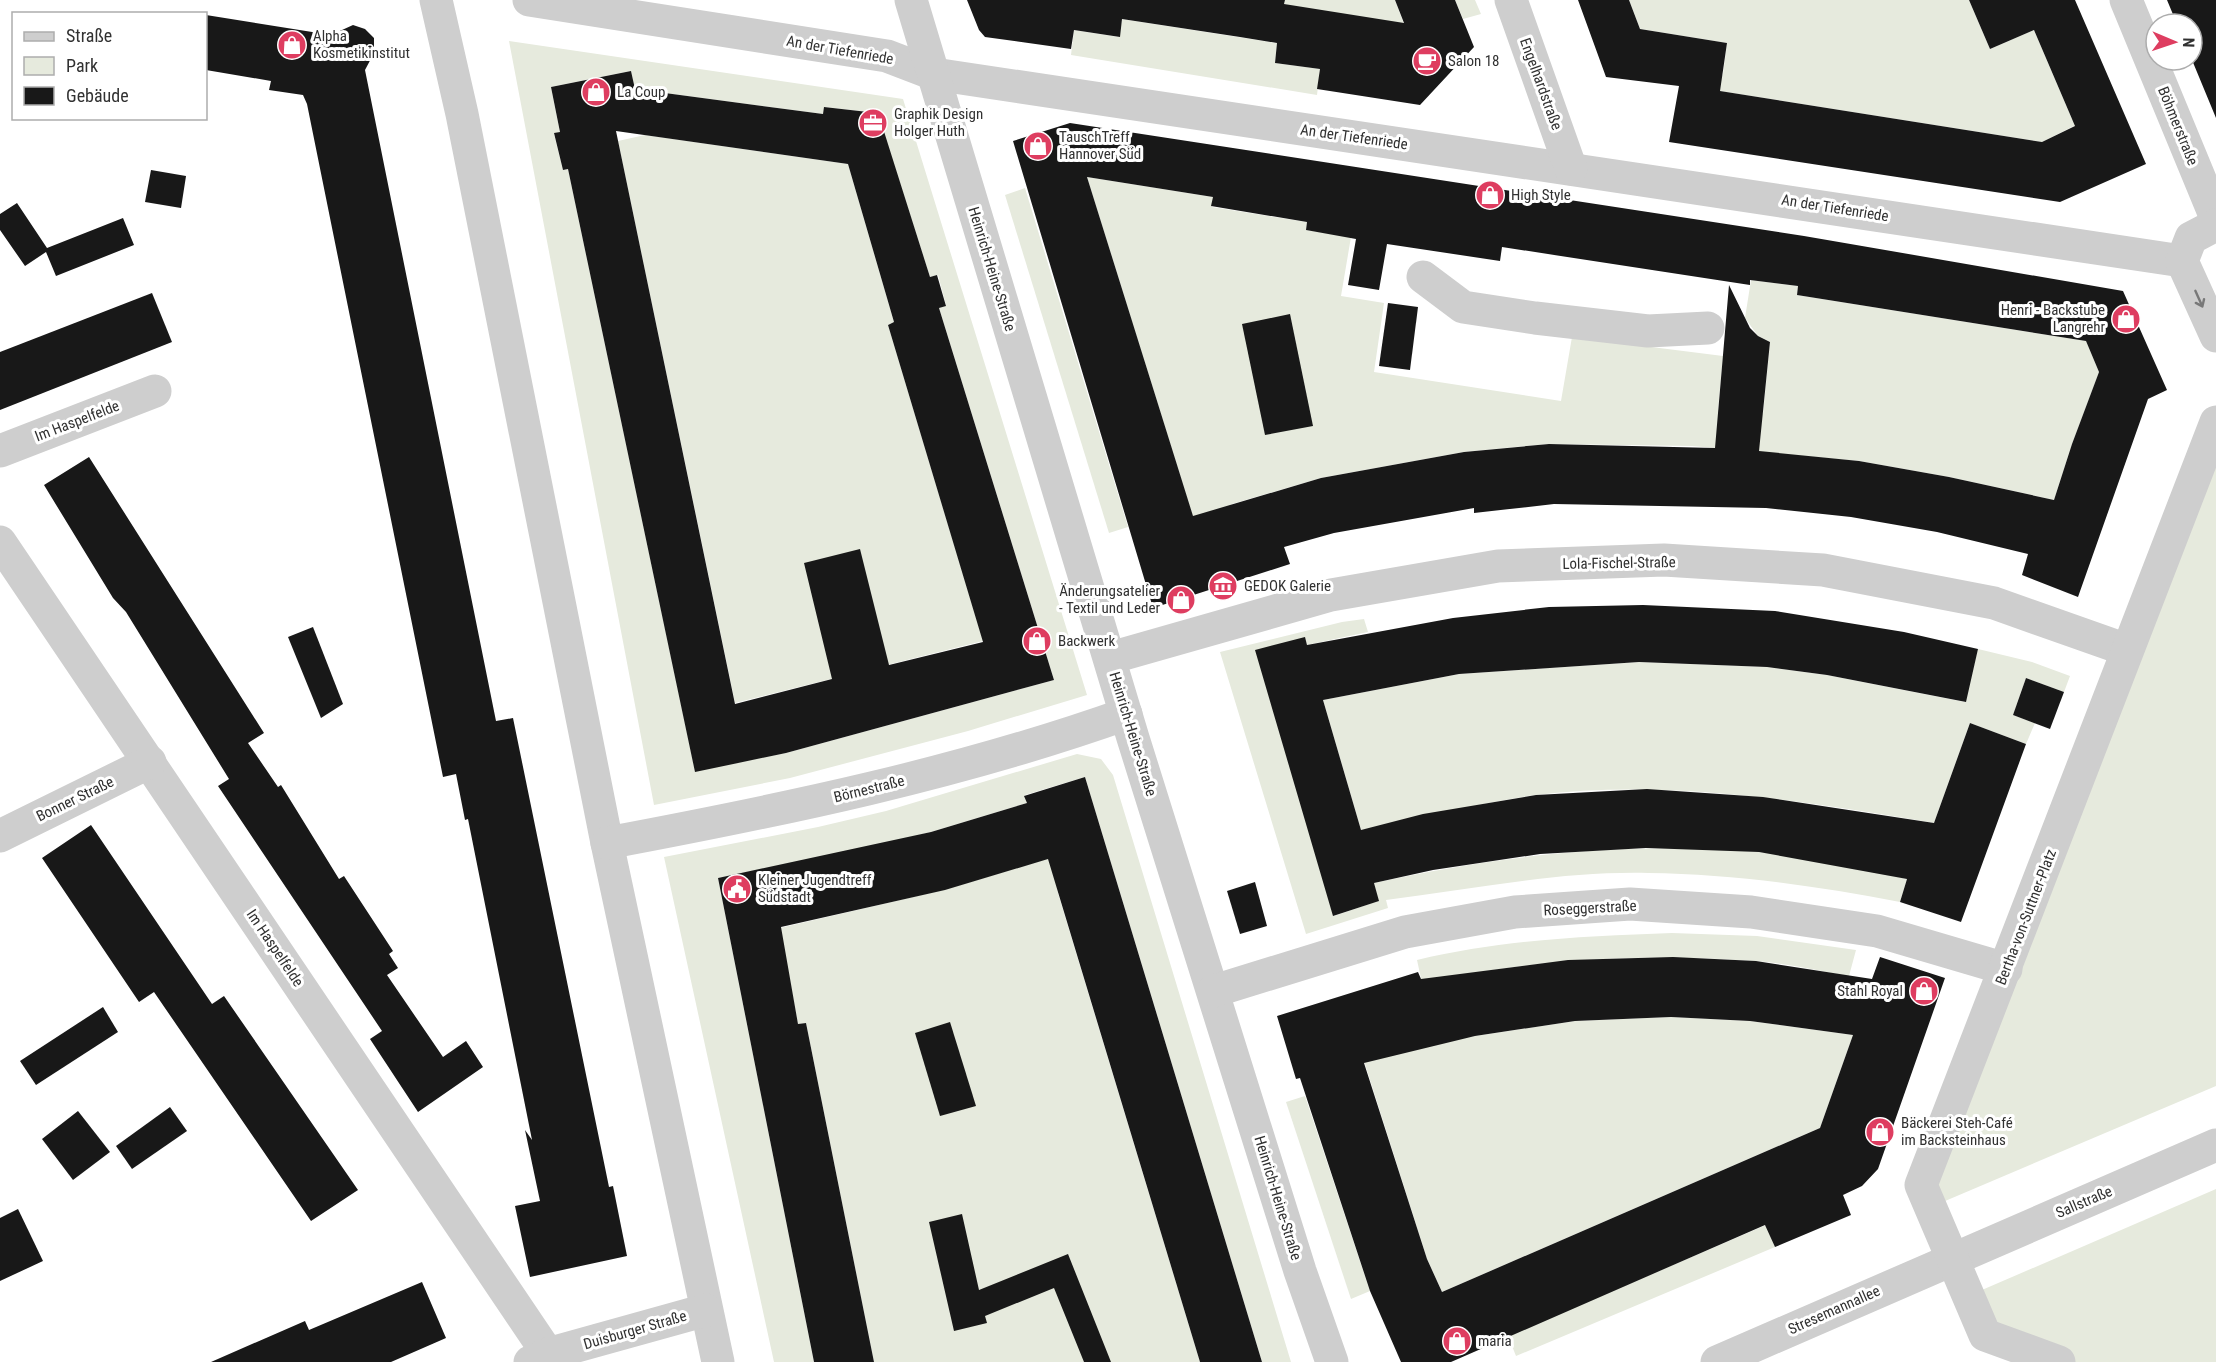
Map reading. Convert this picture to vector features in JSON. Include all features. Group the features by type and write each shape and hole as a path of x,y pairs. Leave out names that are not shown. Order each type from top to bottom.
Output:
{"street":[{"path":"436,0 462,114 607,843 718,1362"},
{"name":"An der Tiefenriede","path":"529,0 887,56 934,74 2182,261"},
{"name":"Heinrich-Heine-Straße","path":"911,0 1126,714 1300,1271 1332,1362"},
{"name":"Engelhardstraße","path":"1511,0 1571,169"},
{"name":"Böhmerstraße","path":"2126,0 2216,218"},
{"path":"2216,225 2191,238 2182,261 2216,336"},
{"path":"1423,277 1463,307 1535,318 1648,330 1708,328"},
{"name":"Im Haspelfelde","path":"0,451 155,391"},
{"name":"Bertha-von-Suttner-Platz","path":"2059,1362 1985,1335 1921,1185 2216,422"},
{"name":"Im Haspelfelde","path":"0,542 150,762 539,1358"},
{"name":"Lola-Fischel-Straße","path":"1110,658 1331,595 1498,566 1664,560 1823,570 1982,601 2127,650"},
{"name":"Börnestraße","path":"607,843 778,811 909,779 1003,754 1126,714"},
{"name":"Bonner Straße","path":"0,836 150,762"},
{"name":"Roseggerstraße","path":"1214,991 1405,932 1515,912 1630,904 1751,912 1877,931 2006,969"},
{"name":"Sallstraße","path":"1952,1258 2216,1145"},
{"name":"Stresemannallee","path":"1717,1362 1952,1258"},
{"name":"Duisburger Straße","path":"539,1358 706,1310"}],"green space":[{"path":"1285,0 1395,0 1408,35 1284,4"},
{"path":"1455,0 1475,0 1481,14 1463,19"},
{"path":"1629,0 1969,0 1990,49 2034,30 2072,119 2080,123 2042,142 1713,90 1723,74 1727,43 1640,29"},
{"path":"1122,19 1277,43 1275,63 1320,69 1317,95 1071,55 1074,30 1119,37"},
{"path":"509,41 903,99 1087,695 968,731 790,778 654,805","holes":["631,71 635,89 823,114 825,107 868,112 880,121 930,277 938,275 946,305 939,308 1054,680 786,753 695,771 568,169 563,170 554,134 560,132 551,87"]},
{"path":"645,135 848,164 894,322 888,325 983,641 735,703 618,141"},
{"path":"1087,177 1213,197 1212,207 1307,222 1306,230 1351,237 1341,296 1384,303 1374,372 1561,401 1572,337 1723,356 1718,410 1763,414 1770,342 1758,336 1745,318 1751,280 1798,286 1797,295 2086,341 2099,372 2054,500 1949,477 1859,461 1692,446 1548,444 1464,452 1321,478 1232,504 1198,533"},
{"path":"1025,188 1128,527 1109,533 1005,195"},
{"path":"2216,445 2216,1086 1931,1207 1921,1185"},
{"path":"1364,619 1368,632 1307,645 1305,638 1313,845 1334,916 1378,901 1374,883 1421,873 1565,853 1662,848 1778,854 1907,879 1900,902 1743,878 1615,873 1549,878 1386,900 1388,908 1306,934 1220,652 1342,622"},
{"path":"1978,649 2032,662 2070,676 2064,692 2026,678 2013,715 2035,723 2026,744 1970,723 1934,823 1786,800 1686,791 1636,790 1536,795 1361,830 1323,700 1459,674 1639,662 1767,667 1827,675 1965,702"},
{"path":"1077,754 1101,759 1113,775 1291,1362 1262,1362 1085,777 1025,795 1027,803 931,832 718,878 814,1362 774,1362 664,857 818,827 886,811"},
{"path":"1053,857 1058,893 1200,1362 874,1362 806,1023 798,1024 780,928 947,889"},
{"path":"1672,933 1757,936 1856,950 1849,976 1754,961 1629,958 1545,963 1422,983 1417,960 1512,943"},
{"path":"1671,1017 1750,1021 1853,1035 1820,1128 1442,1292 1427,1259 1363,1058 1475,1036 1575,1021"},
{"path":"1305,1096 1370,1291 1351,1299 1286,1102"},
{"path":"2216,1189 2216,1362 2053,1362 1985,1335 1968,1296"},
{"path":"1766,1225 1775,1247 1516,1356 1508,1336"}],"building":[{"path":"967,0 1285,0 1284,4 1404,23 1395,0 1455,0 1474,47 1420,105 1317,89 1320,69 1275,63 1277,43 1240,37 1122,19 1120,37 1074,30 1071,49 985,37 979,30"},
{"path":"1578,0 1629,0 1640,29 1727,43 1720,91 2042,142 2075,126 2034,30 1990,49 1969,0 2075,0 2146,164 2060,202 1669,142 1679,86 1606,77"},
{"path":"2167,0 2216,0 2216,118 2197,72 2204,72 2204,12 2172,12"},
{"path":"207,15 331,35 353,25 365,29 374,38 374,53 365,70 496,721 513,718 609,1187 613,1186 627,1256 530,1277 515,1206 540,1201 525,1130 532,1140 468,819 465,820 456,774 443,777 307,104 303,95 269,90 271,81 207,70"},
{"path":"631,71 635,89 823,114 824,107 868,112 881,122 930,277 937,275 946,306 939,308 1054,680 786,753 695,772 568,169 563,170 554,133 560,132 551,87","holes":["616,131 848,164 894,322 888,325 983,642 889,665 860,549 804,563 832,679 735,704"]},
{"path":"1070,123 1804,236 2123,291 2167,390 2148,399 2078,597 2022,575 2028,554 1937,532 1851,517 1766,508 1554,504 1474,513 1474,508 1334,533 1284,547 1290,564 1153,608 1013,141","holes":["1087,177 1213,197 1211,206 1307,222 1306,230 1356,239 1348,285 1379,290 1387,244 1500,261 1502,247 1750,285 1750,280 1798,286 1797,295 2086,341 2099,372 2054,500 1949,477 1859,461 1759,451 1770,342 1758,336 1750,328 1729,285 1715,448 1549,444 1464,452 1321,478 1193,516"]},
{"path":"151,170 186,176 181,208 145,202"},
{"path":"17,203 47,248 123,218 134,245 56,276 46,252 25,266 0,230 0,214"},
{"path":"152,293 172,342 0,410 0,352"},
{"path":"1388,303 1418,307 1410,370 1379,366"},
{"path":"1290,314 1313,426 1265,435 1242,324"},
{"path":"89,457 264,733 248,743 278,787 281,785 339,879 344,876 393,951 389,954 398,968 387,975 443,1057 466,1041 483,1067 418,1112 370,1039 382,1031 218,786 229,779 44,485"},
{"path":"1643,605 1775,611 1904,632 1978,649 1966,702 1827,675 1767,667 1639,662 1459,674 1323,700 1361,830 1423,814 1536,795 1647,789 1763,797 1934,823 1970,723 2026,744 1961,922 1900,902 1907,879 1759,852 1646,848 1540,854 1433,870 1374,883 1379,901 1333,916 1255,650 1305,637 1307,645 1453,618 1549,607"},
{"path":"313,627 343,704 321,718 288,637"},
{"path":"2026,678 2064,692 2050,729 2013,715"},
{"path":"1085,777 1262,1362 1200,1362 1048,859 945,890 781,927 798,1024 806,1023 874,1362 814,1362 718,878 931,832 1027,803 1024,796"},
{"path":"91,825 212,1004 224,996 358,1190 311,1221 154,992 139,1002 42,858"},
{"path":"1255,882 1267,926 1240,934 1227,891"},
{"path":"1673,957 1756,961 1872,979 1880,957 1945,978 1878,1169 1862,1186 1843,1195 1851,1215 1775,1247 1765,1225 1451,1362 1401,1362 1370,1291 1300,1078 1296,1079 1277,1016 1418,972 1421,979 1568,960","holes":["1671,1017 1750,1021 1853,1035 1820,1128 1442,1292 1427,1259 1364,1063 1475,1036 1575,1021"]},
{"path":"103,1007 118,1032 36,1085 20,1061"},
{"path":"950,1022 976,1106 940,1116 915,1033"},
{"path":"170,1107 187,1131 132,1169 116,1146"},
{"path":"78,1111 110,1152 73,1180 42,1139"},
{"path":"18,1209 43,1261 0,1281 0,1218"},
{"path":"962,1214 979,1290 1068,1254 1111,1362 1084,1362 1054,1288 985,1316 987,1323 954,1331 929,1222"},
{"path":"422,1282 446,1338 391,1362 211,1362 305,1321 309,1330"}],"place":[{"name":"Alpha Kosmetikinstitut","path":"292,45"},
{"name":"Salon 18","path":"1427,61"},
{"name":"La Coup","path":"596,92"},
{"name":"Graphik Design Holger Huth","path":"873,123"},
{"name":"TauschTreff Hannover Süd","path":"1038,146"},
{"name":"High Style","path":"1490,195"},
{"name":"Henri - Backstube Langrehr","path":"2126,319"},
{"name":"GEDOK Galerie","path":"1223,586"},
{"name":"Änderungsatelier - Textil und Leder","path":"1181,600"},
{"name":"Backwerk","path":"1037,641"},
{"name":"Kleiner Jugendtreff Südstadt","path":"737,889"},
{"name":"Stahl Royal","path":"1924,991"},
{"name":"Bäckerei Steh-Café im Backsteinhaus","path":"1880,1132"},
{"name":"maria","path":"1457,1341"}]}
